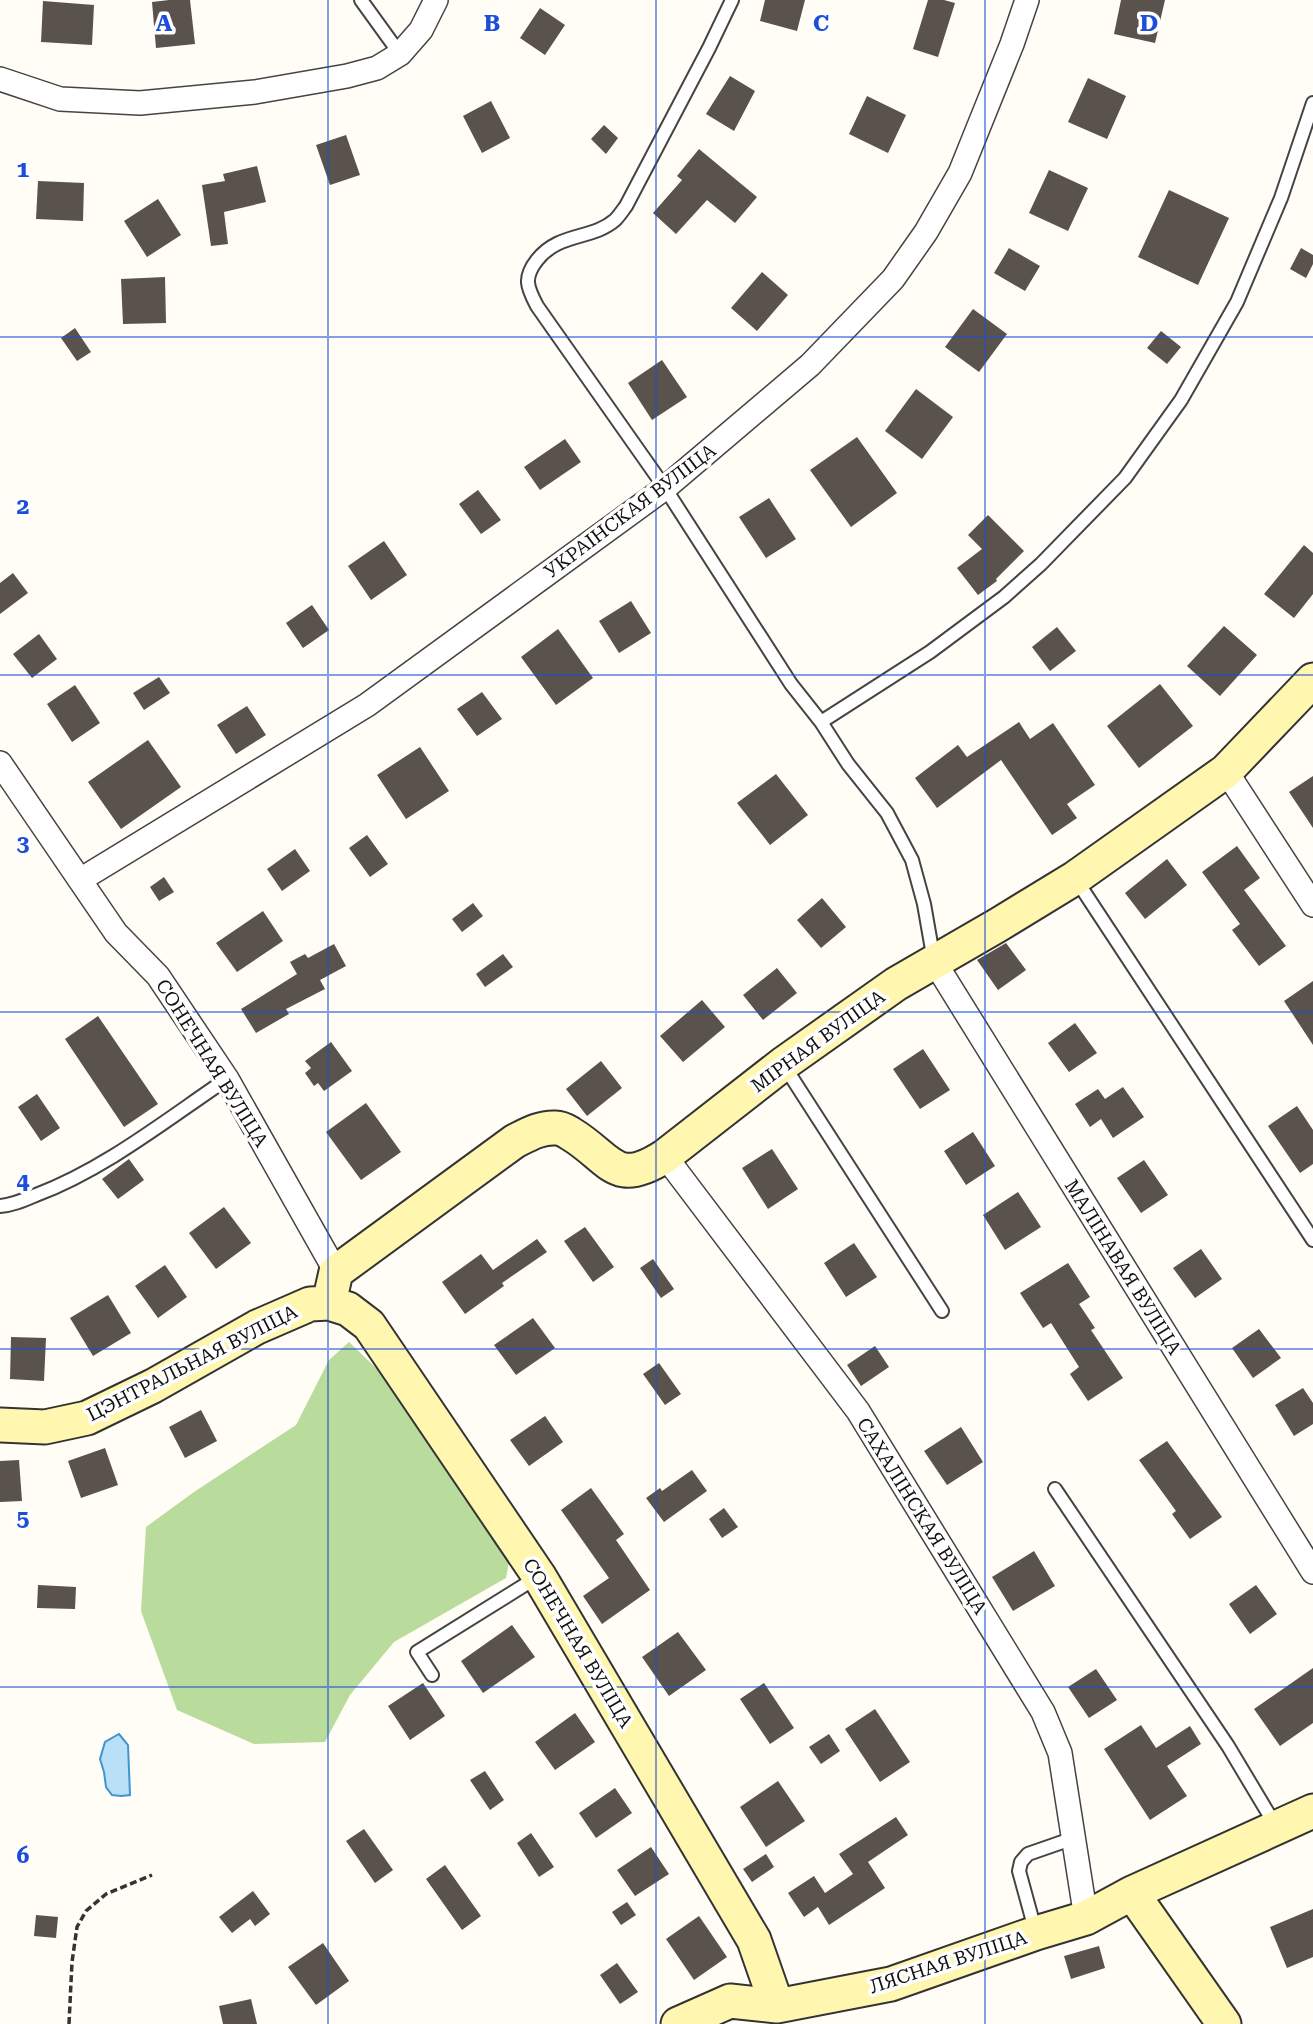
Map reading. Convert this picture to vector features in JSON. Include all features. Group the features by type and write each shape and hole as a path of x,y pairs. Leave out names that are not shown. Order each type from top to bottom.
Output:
{"street":[{"path":"0,79 60,99 140,103 255,92 347,76 377,68 400,54 421,30 436,0"},
{"name":"УКРАІНСКАЯ ВУЛІЦА","path":"80,880 367,705 665,488 810,365 892,279 926,232 960,173 1008,56 1027,0"},
{"name":"МІРНАЯ ВУЛІЦА","path":"335,1294 441,1194 515,1141 541,1129 559,1128 578,1139 612,1167 631,1172 649,1167 783,1064 896,984 1075,878 1226,771 1313,680"},
{"name":"СОНЕЧНАЯ ВУЛІЦА","path":"0,763 116,933 158,976 226,1079 335,1294 348,1309 369,1325 539,1576 754,1940 777,2006"},
{"path":"1226,771 1313,905"},
{"name":"МАЛІНАВАЯ ВУЛІЦА","path":"934,961 1313,1572"},
{"name":"САХАЛІНСКАЯ ВУЛІЦА","path":"665,1156 858,1411 1043,1712 1060,1753 1086,1919"},
{"name":"ЦЭНТРАЛЬНАЯ ВУЛІЦА","path":"0,1425 45,1427 87,1418 257,1327 335,1294"},
{"name":"ЛЯСНАЯ ВУЛІЦА","path":"678,2024 730,2001 777,2006 891,1984 1036,1933 1086,1919 1132,1893 1313,1811"},
{"path":"1132,1893 1224,2024"}],"lane":[{"path":"361,0 400,54"},
{"path":"732,0 626,206 615,220 598,229 562,240 543,252 529,271 528,288 537,306 665,488 791,684 887,813 912,860 924,904 934,961"},
{"path":"821,722 930,652 1004,597 1041,564 1125,478 1181,400 1237,302 1281,198 1313,103"},
{"path":"1075,878 1313,1240"},
{"path":"783,1064 942,1311"},
{"path":"0,1206 10,1205 59,1187 117,1153 226,1079"},
{"path":"1055,1489 1228,1746 1277,1828"},
{"path":"432,1675 417,1652 539,1576"},
{"path":"1036,1933 1018,1871 1021,1862 1028,1854 1074,1838"}],"path":[{"path":"69,2024 72,1962 77,1927 86,1910 106,1894 152,1875"}],"green space":[{"path":"349,1342 402,1393 509,1562 506,1578 394,1642 350,1695 325,1742 254,1744 177,1710 141,1611 146,1527 296,1425 329,1360"}],"water":[{"path":"119,1734 128,1745 130,1795 121,1796 112,1795 106,1787 100,1759 105,1742"}],"building":[{"path":"190,0 195,44 156,48 152,2"},
{"path":"765,0 805,0 797,31 760,21"},
{"path":"928,0 955,3 938,57 913,49"},
{"path":"1121,0 1165,0 1155,43 1114,34"},
{"path":"43,1 94,5 92,45 41,42"},
{"path":"540,8 565,25 545,55 520,38"},
{"path":"730,76 755,91 734,131 706,114"},
{"path":"1088,78 1126,96 1107,139 1068,122"},
{"path":"867,96 906,115 888,153 849,134"},
{"path":"491,101 510,138 482,153 463,116"},
{"path":"604,125 618,138 606,154 591,139"},
{"path":"346,135 360,175 330,185 316,145"},
{"path":"699,149 757,197 735,223 707,200 676,234 653,213 682,180 677,176"},
{"path":"257,166 266,202 224,212 228,244 211,246 202,185 225,181 223,174"},
{"path":"1049,170 1088,188 1068,231 1029,213"},
{"path":"38,181 84,183 83,221 36,219"},
{"path":"1169,190 1229,218 1198,285 1138,257"},
{"path":"158,199 181,235 147,257 124,221"},
{"path":"1009,248 1040,266 1025,291 994,273"},
{"path":"1301,248 1313,255 1313,264 1306,278 1290,269"},
{"path":"762,272 788,295 757,331 731,308"},
{"path":"165,277 166,323 123,324 121,279"},
{"path":"973,309 1007,334 979,372 945,347"},
{"path":"75,328 91,352 77,361 61,338"},
{"path":"1161,331 1181,347 1167,364 1147,348"},
{"path":"662,360 687,397 652,420 628,383"},
{"path":"916,389 953,417 922,459 885,431"},
{"path":"857,437 897,493 851,527 810,470"},
{"path":"565,439 581,462 540,490 524,467"},
{"path":"478,490 501,520 481,534 459,504"},
{"path":"769,498 796,539 766,558 739,517"},
{"path":"988,515 1024,551 997,581 978,595 957,568 982,549 968,535"},
{"path":"384,541 407,575 371,600 348,566"},
{"path":"1304,545 1313,553 1313,594 1294,618 1264,594"},
{"path":"13,573 28,593 0,614 0,583"},
{"path":"631,601 651,633 619,653 599,621"},
{"path":"312,605 329,630 303,648 286,623"},
{"path":"1224,626 1257,655 1220,696 1187,666"},
{"path":"1057,627 1076,651 1050,671 1032,647"},
{"path":"558,629 593,678 556,705 521,657"},
{"path":"39,634 57,659 32,678 13,654"},
{"path":"159,677 170,693 144,710 133,693"},
{"path":"1160,684 1193,726 1139,768 1107,726"},
{"path":"75,685 100,723 72,742 47,704"},
{"path":"482,692 502,719 477,736 457,709"},
{"path":"247,706 266,735 236,754 217,725"},
{"path":"1019,722 1030,739 1053,723 1095,785 1067,804 1077,818 1052,835 1001,760 937,808 915,778 958,745 967,757"},
{"path":"148,740 181,787 121,829 88,782"},
{"path":"420,747 449,791 406,819 377,775"},
{"path":"776,774 808,815 770,845 737,803"},
{"path":"1313,776 1313,828 1289,792"},
{"path":"367,835 388,864 370,877 349,848"},
{"path":"1237,846 1260,878 1244,890 1286,946 1259,966 1232,930 1240,924 1202,872"},
{"path":"295,849 310,871 282,891 267,869"},
{"path":"1167,859 1187,885 1145,919 1125,893"},
{"path":"164,877 174,892 159,901 150,887"},
{"path":"822,898 846,927 821,948 797,920"},
{"path":"473,903 483,916 462,932 452,919"},
{"path":"263,911 283,941 237,972 216,943"},
{"path":"1006,943 1026,970 998,990 977,960"},
{"path":"334,944 346,966 320,980 325,989 286,1009 289,1014 256,1033 241,1009 297,974 290,962 305,954 308,958"},
{"path":"503,954 513,967 485,987 476,974"},
{"path":"777,968 797,993 763,1020 743,995"},
{"path":"1313,981 1313,1045 1284,1001"},
{"path":"702,1000 725,1027 683,1062 660,1036"},
{"path":"98,1016 158,1104 124,1127 65,1039"},
{"path":"1075,1023 1097,1053 1069,1072 1048,1043"},
{"path":"331,1042 352,1071 324,1091 318,1083 314,1086 305,1073 311,1068 305,1061"},
{"path":"923,1049 950,1090 920,1109 893,1069"},
{"path":"601,1061 622,1088 587,1116 566,1089"},
{"path":"1123,1087 1144,1117 1113,1138 1101,1119 1090,1127 1075,1104 1098,1089 1105,1099"},
{"path":"37,1094 60,1128 41,1141 18,1107"},
{"path":"366,1103 401,1152 361,1180 326,1132"},
{"path":"1297,1106 1313,1130 1313,1164 1300,1173 1268,1126"},
{"path":"973,1132 995,1166 966,1185 944,1151"},
{"path":"772,1149 798,1189 768,1209 742,1168"},
{"path":"129,1159 144,1180 118,1199 102,1179"},
{"path":"1144,1160 1168,1195 1141,1213 1117,1178"},
{"path":"1018,1192 1041,1227 1005,1250 983,1215"},
{"path":"224,1207 251,1243 216,1269 189,1233"},
{"path":"585,1227 614,1267 593,1282 564,1241"},
{"path":"537,1239 547,1252 502,1283 504,1286 465,1314 442,1282 481,1254 493,1270"},
{"path":"854,1243 877,1277 846,1297 824,1263"},
{"path":"1201,1249 1222,1279 1195,1298 1173,1268"},
{"path":"653,1259 674,1289 661,1298 640,1268"},
{"path":"1068,1263 1090,1297 1079,1304 1095,1328 1091,1330 1123,1378 1088,1401 1070,1374 1079,1367 1051,1323 1043,1328 1020,1293"},
{"path":"165,1265 187,1297 158,1318 135,1286"},
{"path":"108,1295 131,1333 93,1356 70,1318"},
{"path":"533,1318 555,1348 516,1375 494,1345"},
{"path":"1259,1329 1281,1358 1253,1378 1232,1348"},
{"path":"11,1337 46,1338 44,1381 10,1379"},
{"path":"875,1346 889,1367 861,1386 847,1365"},
{"path":"659,1363 681,1394 665,1405 643,1374"},
{"path":"1303,1388 1313,1403 1313,1424 1294,1436 1275,1405"},
{"path":"201,1410 217,1441 185,1458 169,1427"},
{"path":"545,1416 563,1442 529,1466 510,1440"},
{"path":"961,1427 983,1462 947,1485 924,1451"},
{"path":"1167,1441 1222,1517 1190,1539 1172,1514 1176,1511 1139,1460"},
{"path":"105,1448 118,1485 81,1498 68,1461"},
{"path":"19,1460 22,1501 0,1502 0,1461"},
{"path":"692,1470 707,1491 664,1522 646,1498 660,1488 662,1491"},
{"path":"591,1488 624,1534 616,1540 650,1590 602,1624 583,1596 609,1578 561,1510"},
{"path":"724,1508 738,1527 722,1538 709,1519"},
{"path":"1034,1551 1055,1586 1013,1611 992,1577"},
{"path":"38,1585 76,1587 75,1609 37,1608"},
{"path":"1256,1585 1277,1614 1250,1634 1229,1604"},
{"path":"512,1625 535,1657 483,1693 461,1661"},
{"path":"678,1632 706,1670 669,1696 642,1657"},
{"path":"1313,1668 1313,1723 1280,1746 1254,1709"},
{"path":"1096,1669 1117,1700 1089,1718 1068,1687"},
{"path":"423,1683 445,1716 410,1740 388,1706"},
{"path":"764,1683 794,1728 770,1744 740,1699"},
{"path":"875,1709 910,1762 880,1782 845,1729"},
{"path":"575,1713 595,1742 555,1770 535,1742"},
{"path":"1141,1725 1156,1748 1190,1726 1201,1744 1167,1766 1187,1796 1150,1820 1104,1749"},
{"path":"829,1734 840,1751 821,1764 809,1747"},
{"path":"485,1771 504,1800 490,1810 470,1780"},
{"path":"778,1781 805,1821 766,1847 740,1807"},
{"path":"615,1788 632,1813 596,1838 579,1813"},
{"path":"896,1817 908,1835 868,1862 885,1888 829,1925 818,1907 804,1917 788,1893 814,1876 825,1893 853,1874 839,1854"},
{"path":"364,1829 393,1870 375,1883 346,1841"},
{"path":"531,1833 554,1867 539,1877 517,1843"},
{"path":"651,1847 669,1874 635,1896 617,1870"},
{"path":"766,1854 774,1867 752,1882 743,1869"},
{"path":"445,1865 481,1916 462,1930 426,1879"},
{"path":"253,1891 270,1914 255,1926 250,1919 232,1933 219,1917"},
{"path":"627,1902 636,1915 621,1925 612,1912"},
{"path":"1313,1909 1313,1957 1287,1968 1270,1927"},
{"path":"36,1915 58,1917 56,1938 34,1936"},
{"path":"699,1916 727,1957 694,1980 666,1939"},
{"path":"323,1943 349,1981 316,2005 288,1967"},
{"path":"1099,1946 1105,1968 1071,1979 1064,1956"},
{"path":"617,1963 638,1992 620,2004 600,1975"},
{"path":"251,1999 257,2024 223,2024 219,2006"}]}
